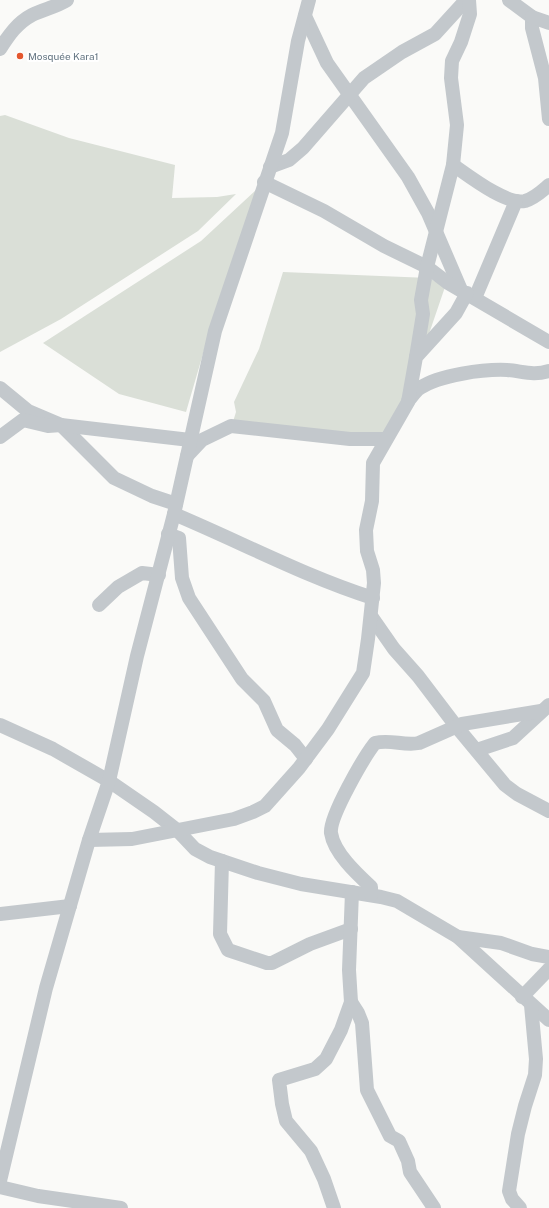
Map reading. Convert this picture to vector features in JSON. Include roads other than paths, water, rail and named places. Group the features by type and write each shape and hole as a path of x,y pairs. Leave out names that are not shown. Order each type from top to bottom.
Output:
{"street":[{"path":"0,49 14,28 32,15 58,6 67,0"},
{"path":"0,1182 46,988 89,840 109,781 137,656 175,509 215,331 264,182 282,133 309,0"},
{"path":"270,167 289,160 303,148 364,78 435,34 468,0"},
{"path":"408,402 423,314 421,300 427,267 435,230 453,165 456,125 451,78 452,61 461,42 470,14 468,0"},
{"path":"509,0 532,17 549,23"},
{"path":"305,16 327,63 408,177 428,213 435,230 468,294"},
{"path":"532,17 532,28 545,78 549,120"},
{"path":"453,165 476,181 508,199 516,201 533,198 549,185"},
{"path":"264,182 324,211 384,246 427,267 468,294 549,342"},
{"path":"416,357 456,313 468,294 516,201"},
{"path":"89,840 132,839 234,819 265,806 306,759 328,729 363,673 373,598 373,570 367,551 366,530 372,501 373,463 408,402 420,388 427,384 472,372 490,369 535,375 549,371"},
{"path":"0,388 28,411 60,425 114,478 309,575 373,598"},
{"path":"0,437 23,420 48,426 60,425 190,440"},
{"path":"187,456 202,440 231,426 350,439 386,439"},
{"path":"168,534 179,538 182,578 188,598 242,679 264,701 277,730 295,745 306,759"},
{"path":"99,605 118,587 142,573 159,575"},
{"path":"371,616 394,649 418,676 456,726 505,785 517,794 549,811"},
{"path":"371,895 371,887 351,868 334,844 331,832 336,813 362,763 375,743 383,741 412,744 419,743 456,726 489,718 545,708"},
{"path":"476,750 513,738 545,708"},
{"path":"0,725 53,749 109,781 177,830 195,849 222,861 258,873 301,884 371,895 397,901 458,937 526,1001 549,1020"},
{"path":"222,861 220,934 228,950 267,963 272,963 310,944 351,929"},
{"path":"334,1208 324,1179 311,1151 286,1121 279,1080 315,1069 326,1060 341,1030 351,1002 349,970 352,892"},
{"path":"0,914 70,906"},
{"path":"458,937 501,943 532,954 549,957"},
{"path":"520,1208 512,1199 509,1191 518,1134 535,1075 536,1059 526,1001 549,969"},
{"path":"351,1002 358,1012 362,1023 367,1090 390,1136 399,1141 408,1161 410,1172 434,1208"},
{"path":"0,1187 45,1197 121,1208"}],"place":[{"name":"Mosquée Kara1","path":"20,56"}]}
